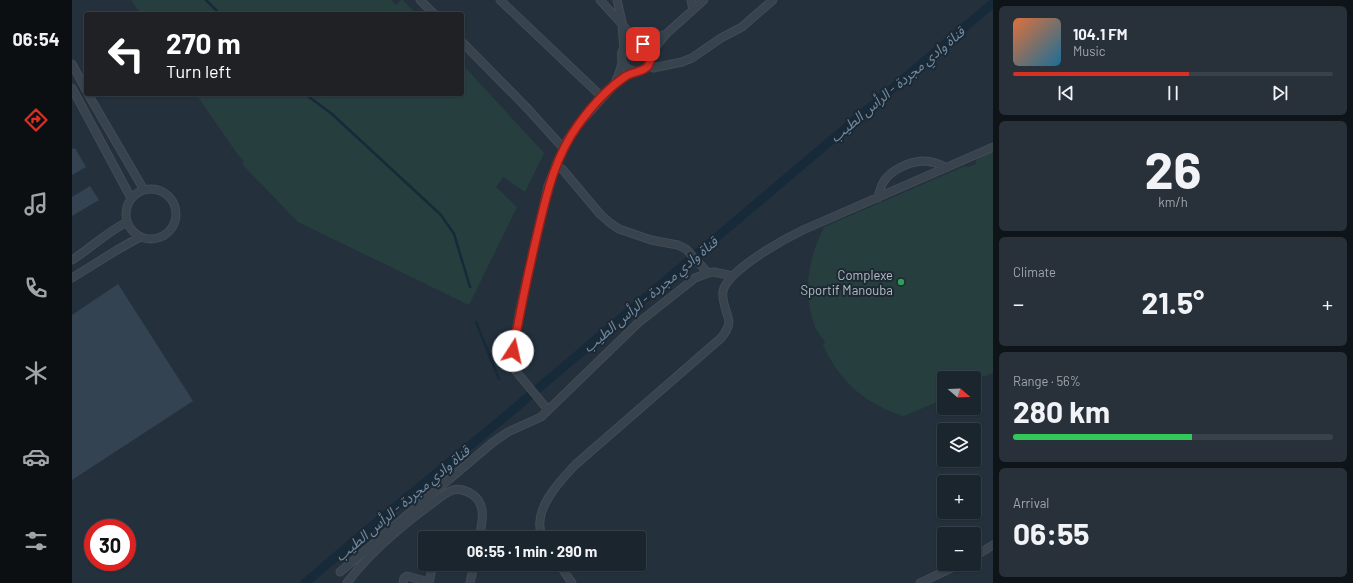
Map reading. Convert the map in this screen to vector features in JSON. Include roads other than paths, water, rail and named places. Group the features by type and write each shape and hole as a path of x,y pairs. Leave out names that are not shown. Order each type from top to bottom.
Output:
{"street":[{"path":"420,0 432,12"},
{"path":"500,0 602,97"},
{"path":"600,0 631,36 647,48 650,57"},
{"path":"617,0 622,24 624,50"},
{"path":"691,0 693,10"},
{"path":"546,408 515,370 513,351 530,265 548,186 556,165 568,139 602,97 614,85 628,75 644,69 647,66 656,46 666,34 704,0"},
{"path":"653,68 682,62 701,53 715,42 748,22 773,0"},
{"path":"614,85 620,70 624,50 629,44 639,43 666,34"},
{"path":"464,44 528,109 564,149"},
{"path":"622,61 627,68 636,72"},
{"path":"72,64 84,86"},
{"path":"72,88 131,198"},
{"path":"89,96 144,190"},
{"path":"541,531 542,515 551,493 557,484 575,465 721,338 729,326 723,291 733,276 758,256 779,242 803,230 993,147"},
{"path":"878,198 884,180 889,174 897,170 922,161 936,163 946,168"},
{"path":"556,165 563,170 610,224 619,229 650,240 678,245 686,249 705,270 733,276"},
{"path":"154,189 162,191 170,198 175,207 176,214 174,222 171,228 163,236 145,239 140,237 129,227 126,215 127,206 131,198 144,190 154,189"},
{"path":"72,260 115,228 127,222"},
{"path":"72,278 140,237"},
{"path":"340,572 492,443 508,432 541,417 546,408 638,323 705,270"},
{"path":"347,583 362,563 388,539 445,493 452,490 467,491 479,502 482,511 481,531"},
{"path":"981,553 993,545"},
{"path":"403,583 404,578 407,576 429,583 432,571"},
{"path":"470,583 473,571"},
{"path":"564,571 572,583"},
{"path":"920,583 945,571"}],"waterway":[{"path":"206,0 218,12"},
{"name":"قناة وادي مجردة - الرأس الطيب","path":"305,583 514,409 993,3"},
{"path":"308,96 332,114 441,215 454,234 470,287"},
{"path":"476,322 499,379"}],"place":[{"name":"Complexe Sportif Manouba","path":"901,282"}]}
